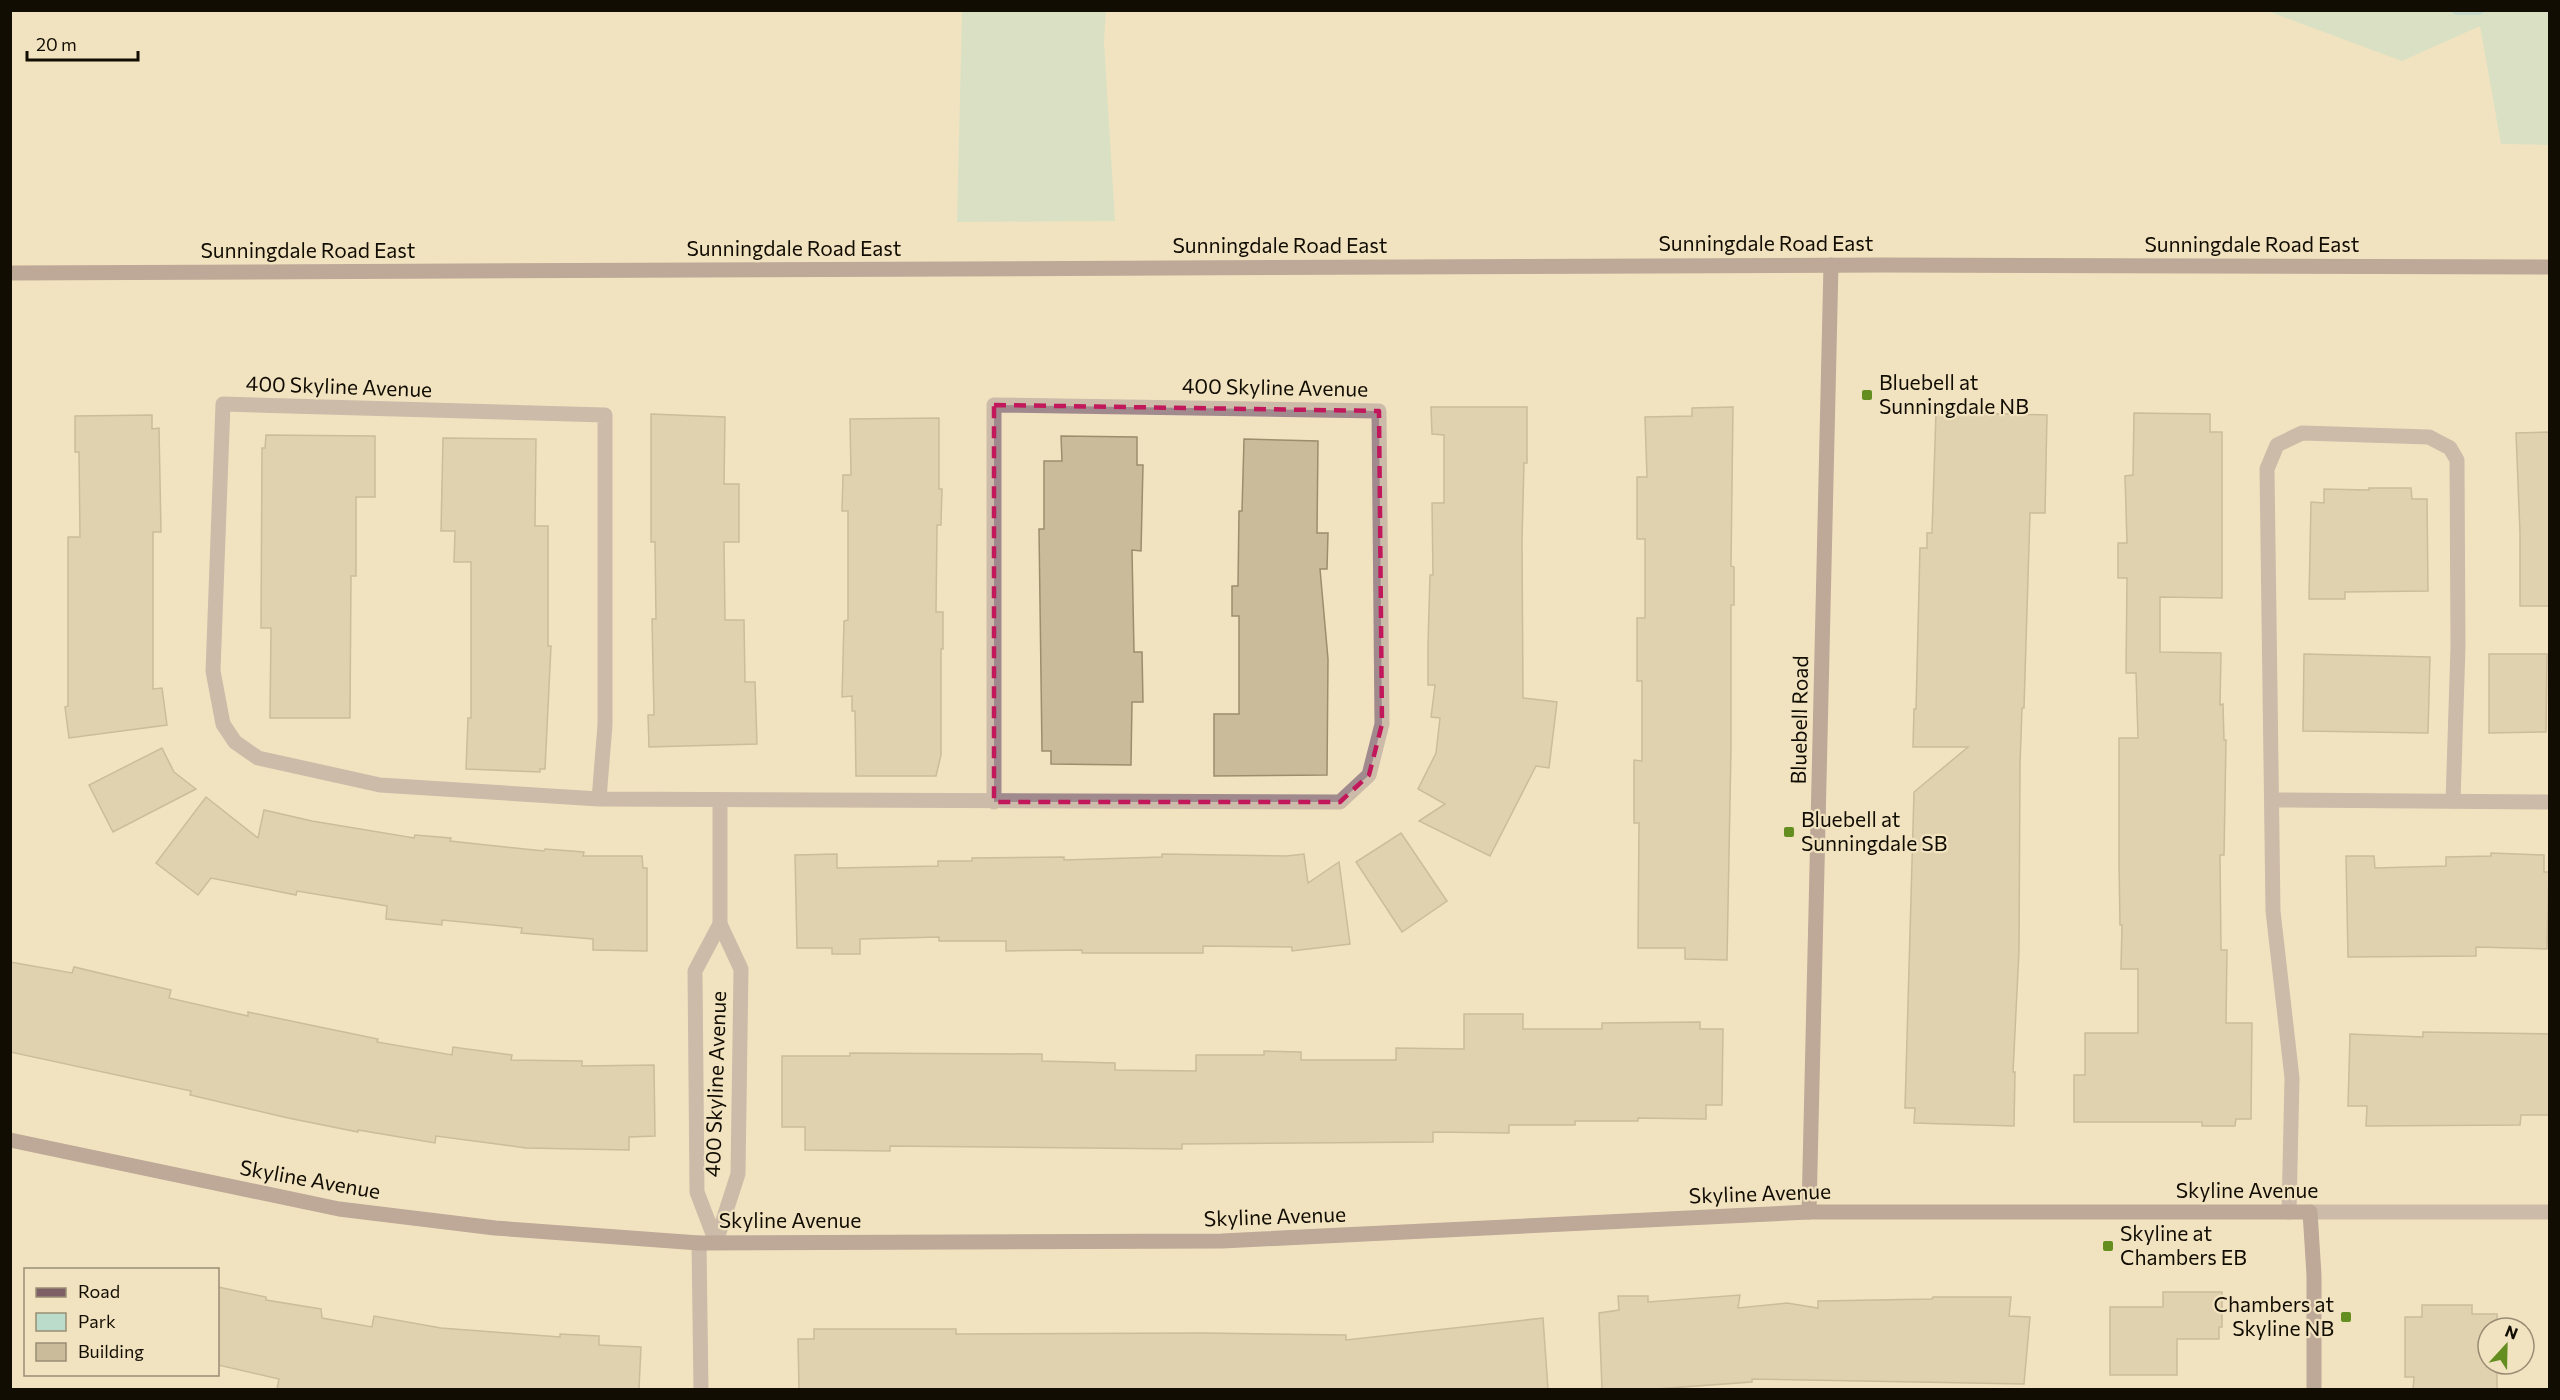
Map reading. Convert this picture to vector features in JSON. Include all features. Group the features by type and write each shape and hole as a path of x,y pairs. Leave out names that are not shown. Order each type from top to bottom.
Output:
{"street":[{"name":"Sunningdale Road East","path":"10,273 1831,265 2550,267"},
{"name":"Bluebell Road","path":"1809,1212 1831,265"},
{"name":"400 Skyline Avenue","path":"599,799 605,725 605,415 223,404 213,671 223,724 235,742 258,758 380,785 599,799 720,800 994,801 1340,802 1369,775 1382,724 1379,411 994,405 994,801"},
{"path":"2289,1212 2292,1078 2273,911 2267,470 2277,445 2302,433 2429,436 2450,448 2457,460 2458,647 2453,801"},
{"name":"400 Skyline Avenue","path":"717,1242 738,1174 741,969 720,924 720,800"},
{"path":"2271,800 2550,802"},
{"name":"400 Skyline Avenue","path":"717,1242 697,1192 694,971 720,924"},
{"name":"Skyline Avenue","path":"10,1140 339,1209 495,1228 699,1242 1222,1241 1809,1212 2550,1212"},
{"path":"2310,1212 2314,1275 2314,1389"},
{"path":"699,1242 701,1389"}],"highlighted area":[{"path":"994,405 1379,411 1382,724 1369,775 1340,802 994,802"}],"green space":[{"path":"962,11 1106,11 1104,42 1115,221 957,222"},
{"path":"2267,11 2549,11 2549,145 2501,144 2480,26 2402,61"}],"building":[{"path":"1431,407 1527,407 1527,463 1524,463 1522,540 1523,698 1557,702 1549,768 1536,766 1490,856 1419,821 1445,804 1418,789 1436,753 1440,718 1431,717 1435,685 1428,685 1428,645 1430,575 1433,575 1432,503 1444,503 1444,435 1432,434"},
{"path":"1733,407 1731,566 1734,567 1734,605 1731,605 1727,960 1685,959 1685,948 1638,948 1639,823 1634,823 1634,760 1642,761 1642,681 1637,681 1637,618 1645,618 1645,539 1637,539 1637,477 1647,477 1645,417 1692,416 1692,408"},
{"path":"1936,412 2047,415 2045,513 2030,513 2020,765 2019,951 2013,1072 2015,1072 2014,1126 1914,1123 1915,1108 1905,1108 1914,792 1968,747 1913,747 1920,548 1927,548 1927,533 1932,533"},
{"path":"2134,413 2210,414 2210,432 2222,432 2222,598 2160,597 2160,652 2221,653 2220,705 2223,704 2224,740 2226,740 2224,855 2220,855 2221,950 2227,950 2226,1023 2252,1023 2251,1119 2236,1119 2235,1126 2202,1126 2202,1122 2074,1122 2074,1075 2085,1075 2085,1033 2138,1033 2138,969 2121,969 2122,925 2120,925 2119,864 2119,738 2138,738 2136,673 2126,673 2127,578 2118,578 2118,543 2127,543 2125,476 2133,475"},
{"path":"651,414 725,417 724,484 739,484 739,542 724,542 725,620 744,620 745,682 755,682 757,744 649,747 648,715 654,715 652,619 656,619 655,542 651,542"},
{"path":"152,415 152,429 159,428 161,532 153,532 153,689 162,688 167,725 69,738 65,707 68,706 68,537 80,537 79,452 75,452 75,416"},
{"path":"939,418 939,489 942,489 941,525 937,525 936,612 943,612 941,755 936,776 856,776 855,711 852,711 852,696 842,697 844,621 848,620 848,511 842,511 843,475 851,475 850,419"},
{"path":"2550,432 2550,606 2520,606 2516,433"},
{"path":"266,435 375,436 375,497 356,497 356,576 351,576 350,718 270,718 271,628 261,628 262,448 265,448"},
{"path":"1061,436 1137,437 1137,465 1143,465 1141,551 1132,550 1134,652 1142,652 1143,702 1132,702 1131,765 1051,764 1051,751 1042,751 1039,529 1044,529 1044,461 1062,461"},
{"path":"443,438 536,439 535,526 548,526 548,646 551,646 545,769 540,769 540,772 466,769 468,718 471,718 471,562 454,562 455,531 441,531"},
{"path":"1244,439 1318,441 1317,533 1328,533 1327,569 1320,569 1328,659 1327,775 1214,776 1214,714 1239,714 1239,616 1232,616 1232,586 1238,586 1239,511 1242,511"},
{"path":"2369,488 2411,488 2412,499 2427,499 2428,591 2345,592 2345,599 2309,599 2311,502 2324,503 2324,489 2369,490"},
{"path":"2304,654 2430,657 2428,733 2303,731"},
{"path":"2489,654 2547,654 2546,732 2489,733"},
{"path":"162,748 174,772 196,789 113,832 89,785"},
{"path":"206,797 258,838 264,810 312,821 414,838 415,835 544,851 545,849 584,852 583,856 642,856 643,868 647,868 647,951 593,950 593,939 521,933 522,928 442,920 442,925 386,919 387,906 297,891 296,895 211,878 198,895 156,863"},
{"path":"1401,833 1447,901 1402,932 1356,862"},
{"path":"2491,853 2544,855 2544,872 2549,872 2547,949 2476,947 2476,956 2348,957 2346,856 2374,856 2375,868 2446,866 2446,857 2491,856"},
{"path":"837,854 837,868 938,866 938,861 972,861 972,858 1064,857 1064,860 1162,857 1162,854 1286,856 1304,854 1308,883 1339,862 1350,944 1292,951 1292,947 1203,946 1203,953 1082,953 1082,950 1006,951 1006,941 939,941 939,937 860,939 860,954 832,954 832,948 797,948 795,855"},
{"path":"10,962 72,973 74,967 171,990 169,998 248,1016 248,1012 378,1039 377,1042 452,1055 453,1047 512,1055 511,1060 582,1061 582,1066 654,1065 655,1136 629,1137 629,1150 526,1148 436,1136 435,1143 358,1130 358,1132 288,1118 190,1095 191,1091 10,1052"},
{"path":"1464,1014 1523,1014 1523,1029 1602,1029 1602,1023 1700,1022 1700,1029 1723,1029 1722,1105 1706,1105 1706,1119 1638,1118 1638,1121 1575,1121 1575,1125 1509,1125 1509,1133 1433,1132 1433,1142 1182,1144 1182,1149 890,1146 890,1151 805,1150 805,1127 782,1127 782,1056 850,1056 850,1053 1042,1054 1042,1061 1115,1063 1115,1070 1196,1071 1196,1055 1264,1055 1264,1051 1301,1052 1301,1060 1396,1060 1396,1048 1464,1049"},
{"path":"2423,1032 2550,1034 2550,1115 2521,1115 2520,1125 2366,1126 2367,1106 2348,1106 2350,1034 2423,1037"},
{"path":"219,1287 266,1297 266,1300 321,1309 322,1318 372,1327 374,1316 441,1328 560,1337 560,1334 599,1336 599,1345 641,1347 639,1389 277,1389 279,1379 219,1365"},
{"path":"2163,1292 2222,1292 2222,1327 2219,1327 2219,1339 2177,1339 2177,1375 2110,1375 2110,1307 2163,1307"},
{"path":"1740,1295 1738,1308 1787,1303 1818,1308 1818,1301 2011,1297 2009,1316 2030,1317 2024,1384 1752,1379 1752,1382 1656,1389 1602,1389 1599,1313 1619,1310 1618,1296 1648,1296 1648,1302"},
{"path":"2422,1305 2472,1305 2472,1314 2497,1314 2497,1316 2476,1316 2476,1376 2497,1376 2497,1389 2413,1389 2414,1377 2405,1377 2405,1317 2422,1317"},
{"path":"1543,1318 1548,1389 799,1389 798,1339 814,1339 814,1329 956,1329 956,1334 1346,1335 1346,1340"}],"waterway":[{"path":"2457,10 2479,10"}],"place":[{"name":"Bluebell at Sunningdale NB","path":"1867,395"},
{"name":"Bluebell at Sunningdale SB","path":"1789,832"},
{"name":"Skyline at Chambers EB","path":"2108,1246"},
{"name":"Chambers at Skyline NB","path":"2346,1317"}]}
